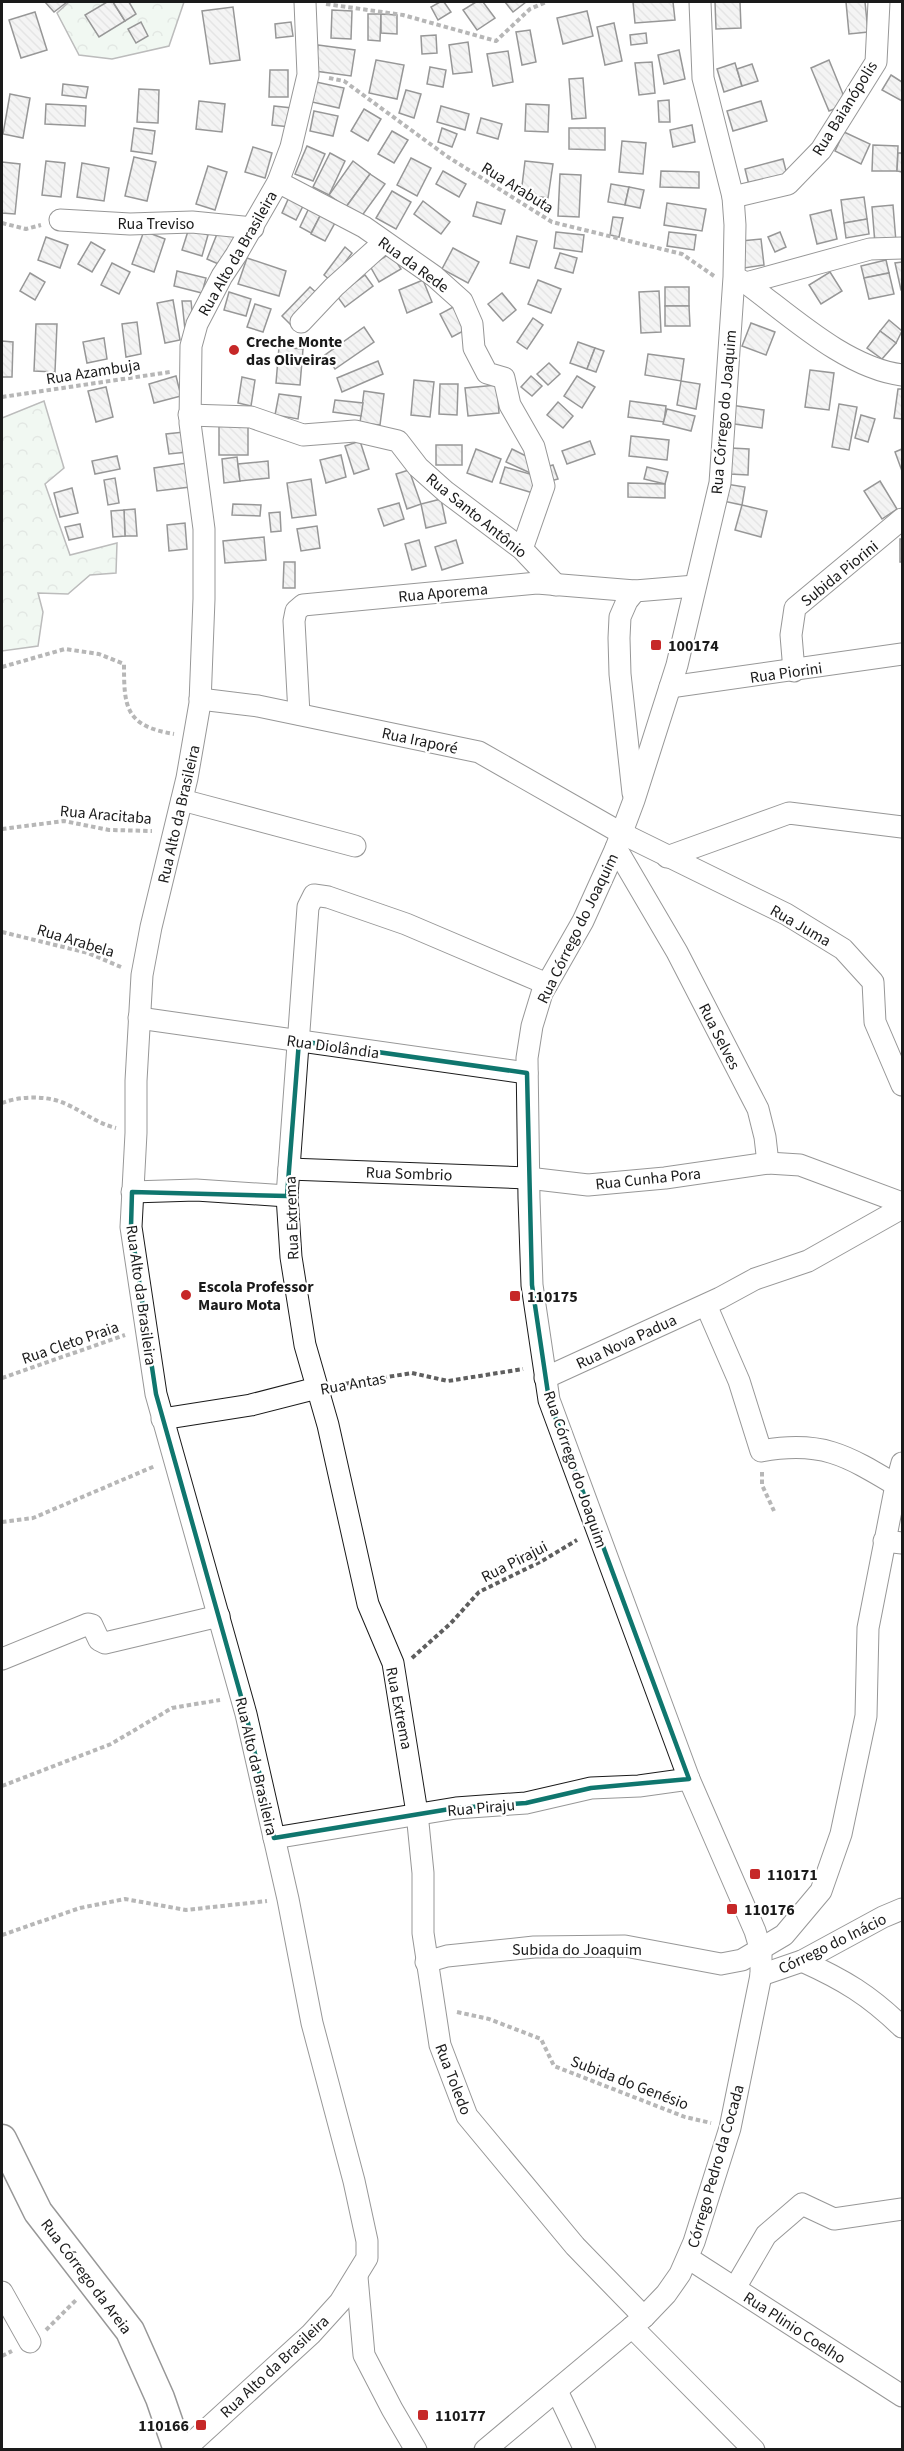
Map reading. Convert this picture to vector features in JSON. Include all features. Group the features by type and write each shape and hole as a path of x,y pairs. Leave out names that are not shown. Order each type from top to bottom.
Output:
{"street":[{"name":"Rua Alto da Brasileira","path":"184,2450 311,2334 340,2302 367,2258 368,2241 312,2023 288,1899 241,1696 156,1394 131,1227 136,1133 135,1081 142,975 182,800 200,699 204,529 189,416 191,346 197,324 222,276 253,228 278,182 291,147 308,75 314,2"},
{"name":"Rua Córrego do Joaquim","path":"700,2 703,78 733,197 735,225 737,283 720,483 670,687 634,800 583,921 547,984 532,1026 527,1072 528,1178 532,1285 549,1400 689,1779 755,1931 761,1951 761,1976"},
{"name":"Rua Baianópolis","path":"733,197 788,184 821,150 876,62 879,2"},
{"name":"Rua da Rede","path":"278,182 364,227 434,276 462,301 472,324 474,348 487,373 504,378 510,405 534,447 544,486 522,549"},
{"name":"Rua Treviso","path":"60,220 130,224 192,222 253,228"},
{"path":"301,322 334,287 384,242"},
{"path":"737,283 870,249 903,248"},
{"path":"737,283 860,363 903,375"},
{"name":"Rua Santo Antônio","path":"189,416 251,417 303,435 355,431 398,441 418,467 446,492 522,549 556,585"},
{"name":"Subida Piorini","path":"795,671 791,635 795,608 903,519"},
{"name":"Rua Aporema","path":"299,714 294,621 296,611 303,605 537,583 635,591 695,586"},
{"path":"634,800 620,674 619,638 620,617 627,601 635,591"},
{"name":"Rua Piorini","path":"670,687 903,654"},
{"name":"Rua Iraporé","path":"200,699 299,714 479,752 619,840"},
{"path":"182,800 355,846"},
{"path":"667,857 789,813 903,827"},
{"name":"Rua Juma","path":"619,840 667,857 786,914 843,949 873,982 876,1022 903,1085"},
{"name":"Rua Selves","path":"619,840 758,1109 768,1163"},
{"name":"Rua Extrema","path":"417,1813 393,1664 368,1604 328,1425 299,1311 291,1257 287,1196 308,907 314,895 328,897 406,924 547,984"},
{"name":"Rua Diolândia","path":"139,1018 527,1072"},
{"name":"Rua Cunha Pora","path":"528,1178 588,1185 665,1178 768,1163 800,1165 903,1203"},
{"name":"Rua Sombrio","path":"289,1169 528,1178"},
{"path":"132,1192 196,1190 287,1196"},
{"name":"Rua Nova Padua","path":"544,1372 706,1305 755,1279 808,1261 903,1208"},
{"path":"706,1305 739,1381 761,1451 810,1447 850,1458 896,1485"},
{"name":"Rua Antas","path":"162,1419 251,1405 317,1388"},
{"name":"Subida do Joaquim","path":"426,1962 447,1956 534,1947 625,1946 720,1964 742,1960 761,1951 784,1935 821,1891 841,1834 866,1716 868,1628 893,1542 896,1485 903,1463"},
{"path":"2,1659 88,1624 92,1625 99,1640 105,1643 219,1616"},
{"name":"Rua Piraju","path":"274,1838 417,1813 526,1803 591,1788 639,1786 689,1779"},
{"name":"Rua Toledo","path":"417,1813 423,1873 423,1933 426,1962 440,2045 467,2116 638,2322 754,2450"},
{"name":"Córrego do Inácio","path":"761,1976 802,1961 883,1917 903,1909"},
{"path":"802,1961 836,1976 876,2002 903,2028"},
{"name":"Córrego Pedro da Cocada","path":"485,2450 638,2322 666,2294 688,2258 730,2128 761,1976"},
{"name":"Rua Córrego da Areia","path":"2,2139 38,2212 130,2331 160,2398 178,2450"},
{"path":"735,2288 766,2235 802,2204 834,2219 903,2209"},
{"name":"Rua Plinio Coelho","path":"688,2258 903,2396"},
{"path":"357,2277 363,2355 416,2450"},
{"path":"2,2292 30,2342"},
{"path":"556,2391 585,2450"}],"path":[{"path":"314,2 403,15 496,41 530,9 546,2"},
{"name":"Rua Arabuta","path":"308,75 344,81 448,157 552,222 682,255 737,283"},
{"path":"2,223 26,229 60,220"},
{"name":"Rua Azambuja","path":"2,397 189,369"},
{"path":"2,667 65,649 99,654 124,664 124,691 129,713 140,723 161,732 195,737"},
{"name":"Rua Aracitaba","path":"2,829 64,821 109,830 174,831"},
{"name":"Rua Arabela","path":"2,932 88,953 142,975"},
{"path":"2,1103 15,1098 42,1098 64,1102 100,1124 136,1133"},
{"name":"Rua Cleto Praia","path":"2,1378 145,1328"},
{"name":"Rua Antas","path":"317,1388 412,1372 448,1381 544,1372"},
{"path":"761,1451 762,1485 774,1511"},
{"path":"2,1522 33,1518 174,1458"},
{"name":"Rua Pirajui","path":"393,1664 410,1660 451,1623 479,1592 542,1561 597,1530"},
{"path":"2,1786 111,1744 172,1708 241,1696"},
{"path":"2,1935 80,1908 125,1899 186,1910 288,1899"},
{"name":"Subida do Genésio","path":"434,2008 489,2019 541,2039 554,2066 685,2117 730,2128"},
{"path":"2,2356 30,2342 53,2325 93,2282"}],"highlighted area":[{"path":"299,1041 527,1073 532,1285 549,1400 689,1779 591,1788 526,1803 456,1808 274,1838 246,1714 156,1394 131,1227 132,1192 287,1196"}],"green space":[{"path":"69,2 184,2 169,46 112,59 79,55 57,13"},
{"path":"44,401 64,468 45,484 70,555 117,543 116,573 90,575 68,594 38,593 43,612 38,646 2,651 2,418"}],"building":[{"path":"45,2 67,2 54,12"},
{"path":"107,2 113,2 125,21 99,37 85,15"},
{"path":"113,2 129,2 136,14 125,21"},
{"path":"444,2 451,12 438,20 431,7"},
{"path":"476,2 483,2 495,18 477,30 463,10"},
{"path":"505,2 526,2 513,12"},
{"path":"633,2 673,2 675,20 635,23"},
{"path":"715,2 740,2 741,28 716,29"},
{"path":"846,2 865,2 868,32 849,34"},
{"path":"233,7 240,60 210,64 202,11"},
{"path":"332,10 352,11 351,39 331,38"},
{"path":"587,11 593,36 563,44 557,18"},
{"path":"35,12 47,50 21,58 9,20"},
{"path":"368,14 381,14 380,41 368,40"},
{"path":"381,14 397,15 397,34 381,33"},
{"path":"141,22 148,36 136,43 128,29"},
{"path":"291,22 293,36 276,38 275,24"},
{"path":"614,23 622,61 605,65 597,27"},
{"path":"530,30 536,62 522,65 516,32"},
{"path":"646,33 647,43 631,45 630,35"},
{"path":"436,35 437,53 422,54 421,36"},
{"path":"468,42 472,72 453,74 449,45"},
{"path":"318,45 355,50 351,76 315,71"},
{"path":"679,50 685,79 664,84 658,55"},
{"path":"508,51 513,82 493,86 487,54"},
{"path":"376,60 404,65 397,99 369,93"},
{"path":"829,60 847,104 829,111 811,68"},
{"path":"652,62 655,93 639,95 635,63"},
{"path":"735,63 742,86 724,92 717,69"},
{"path":"752,64 758,81 742,86 737,69"},
{"path":"430,67 446,70 443,87 427,84"},
{"path":"270,70 288,70 288,97 269,97"},
{"path":"891,75 902,82 902,101 882,90"},
{"path":"583,78 586,118 572,119 569,79"},
{"path":"316,82 344,88 339,108 312,102"},
{"path":"63,84 88,87 86,98 62,95"},
{"path":"139,89 159,90 158,123 137,122"},
{"path":"406,90 421,94 414,118 399,113"},
{"path":"10,94 30,98 23,138 3,134"},
{"path":"669,100 670,122 659,122 658,101"},
{"path":"199,101 225,104 222,132 196,129"},
{"path":"761,101 767,121 733,131 727,111"},
{"path":"46,104 86,106 85,126 45,124"},
{"path":"526,104 549,105 548,132 525,131"},
{"path":"274,106 292,108 290,127 272,125"},
{"path":"441,106 469,114 465,130 437,122"},
{"path":"364,109 381,119 368,141 351,131"},
{"path":"314,111 338,116 333,136 310,131"},
{"path":"481,118 502,124 498,139 477,133"},
{"path":"692,125 695,142 673,147 670,130"},
{"path":"134,128 155,131 152,154 131,151"},
{"path":"442,128 457,134 452,147 438,142"},
{"path":"569,128 605,128 605,150 569,149"},
{"path":"392,131 408,140 394,163 378,154"},
{"path":"844,132 870,144 861,164 835,151"},
{"path":"622,141 646,143 643,174 619,172"},
{"path":"873,145 898,146 897,171 872,171"},
{"path":"307,146 325,154 313,181 295,174"},
{"path":"253,147 272,153 265,178 245,172"},
{"path":"330,153 345,161 329,195 313,187"},
{"path":"898,153 902,153 902,172 897,171"},
{"path":"134,157 156,162 147,201 125,196"},
{"path":"411,158 431,168 417,196 397,185"},
{"path":"783,159 788,179 750,189 745,169"},
{"path":"46,161 65,163 61,197 42,195"},
{"path":"353,161 370,174 346,207 329,195"},
{"path":"525,161 553,164 548,198 521,194"},
{"path":"2,162 20,164 15,214 2,213"},
{"path":"82,163 109,168 104,201 77,197"},
{"path":"208,166 227,172 215,210 196,204"},
{"path":"443,171 466,184 459,197 436,184"},
{"path":"661,171 699,172 699,188 660,187"},
{"path":"370,174 385,184 361,217 346,207"},
{"path":"560,174 581,175 579,217 558,216"},
{"path":"611,184 629,187 625,205 608,202"},
{"path":"629,187 644,190 640,208 625,205"},
{"path":"392,191 411,202 396,229 376,218"},
{"path":"290,195 305,202 296,220 282,213"},
{"path":"864,197 867,219 844,223 841,200"},
{"path":"423,201 450,222 441,234 414,214"},
{"path":"477,202 505,210 501,224 473,216"},
{"path":"667,203 706,209 702,231 664,225"},
{"path":"893,205 896,242 875,244 872,207"},
{"path":"309,208 321,214 311,233 300,227"},
{"path":"831,210 837,239 817,244 810,215"},
{"path":"321,214 336,221 325,241 311,234"},
{"path":"613,217 623,218 619,237 610,235"},
{"path":"867,219 869,234 846,238 844,223"},
{"path":"189,228 208,235 202,256 182,250"},
{"path":"219,229 236,235 223,266 207,259"},
{"path":"144,231 165,239 154,272 132,264"},
{"path":"556,232 584,235 582,252 554,248"},
{"path":"669,232 696,235 694,250 667,246"},
{"path":"780,232 786,247 775,252 768,237"},
{"path":"517,236 537,241 529,268 510,263"},
{"path":"46,237 68,245 60,268 38,260"},
{"path":"761,239 764,265 744,268 741,241"},
{"path":"91,242 105,250 92,272 78,264"},
{"path":"345,247 352,253 331,281 324,275"},
{"path":"453,248 479,262 468,283 442,269"},
{"path":"391,253 401,269 379,282 370,266"},
{"path":"560,253 577,258 573,273 555,268"},
{"path":"247,258 286,271 279,296 238,284"},
{"path":"886,260 889,273 864,278 861,266"},
{"path":"902,262 902,290 901,290 895,263"},
{"path":"112,263 130,272 119,294 101,285"},
{"path":"177,271 206,278 202,293 174,286"},
{"path":"830,272 842,291 821,304 809,285"},
{"path":"30,273 45,282 35,300 20,291"},
{"path":"889,273 894,294 869,299 864,278"},
{"path":"365,275 373,286 345,307 337,296"},
{"path":"423,280 432,302 407,313 399,290"},
{"path":"538,280 561,289 551,313 528,304"},
{"path":"310,287 321,297 293,327 282,316"},
{"path":"665,287 689,287 689,306 665,306"},
{"path":"659,291 661,332 641,333 639,292"},
{"path":"229,292 251,299 246,316 224,310"},
{"path":"502,293 516,310 503,321 488,304"},
{"path":"173,300 180,340 165,343 157,303"},
{"path":"182,301 191,301 194,329 185,330"},
{"path":"255,304 271,309 263,332 247,327"},
{"path":"457,305 469,328 452,337 440,314"},
{"path":"665,306 689,306 690,326 665,326"},
{"path":"533,318 543,325 527,349 517,342"},
{"path":"889,320 902,331 896,343 880,331"},
{"path":"137,322 141,354 126,357 122,324"},
{"path":"751,323 775,332 766,355 742,346"},
{"path":"36,324 57,324 55,372 34,371"},
{"path":"364,327 374,342 335,369 325,355"},
{"path":"880,331 896,343 882,359 867,348"},
{"path":"104,338 107,359 87,363 83,342"},
{"path":"2,341 13,342 12,377 2,377"},
{"path":"578,342 595,348 587,369 570,363"},
{"path":"279,347 303,349 300,385 276,383"},
{"path":"595,348 604,351 596,372 587,369"},
{"path":"648,354 684,359 681,381 645,375"},
{"path":"378,361 383,374 342,392 337,378"},
{"path":"549,363 560,374 548,385 537,374"},
{"path":"810,370 834,373 829,410 805,407"},
{"path":"176,376 181,396 154,403 149,384"},
{"path":"531,376 542,386 532,396 521,387"},
{"path":"577,376 595,387 582,408 564,396"},
{"path":"242,377 255,380 251,406 238,403"},
{"path":"414,380 434,382 430,417 411,415"},
{"path":"681,381 700,384 696,409 677,405"},
{"path":"440,384 458,384 457,415 439,414"},
{"path":"497,385 499,413 468,416 465,388"},
{"path":"106,387 113,417 96,422 88,391"},
{"path":"898,389 902,389 902,419 894,418"},
{"path":"364,391 384,394 380,425 360,423"},
{"path":"279,394 301,397 298,419 275,415"},
{"path":"335,400 363,403 361,416 333,412"},
{"path":"630,401 666,406 664,422 628,417"},
{"path":"558,402 573,416 563,428 547,415"},
{"path":"839,404 857,407 849,450 832,447"},
{"path":"731,405 764,410 762,428 728,423"},
{"path":"667,409 695,416 691,431 663,424"},
{"path":"861,415 875,419 868,442 855,438"},
{"path":"219,426 248,426 248,455 219,455"},
{"path":"184,432 187,452 169,454 166,434"},
{"path":"631,436 669,440 667,460 629,456"},
{"path":"360,441 369,469 354,474 345,446"},
{"path":"590,441 595,454 567,464 562,451"},
{"path":"436,445 462,445 462,465 436,465"},
{"path":"731,448 749,449 748,475 730,474"},
{"path":"476,449 501,459 492,482 467,473"},
{"path":"512,449 536,461 537,476 506,462"},
{"path":"902,449 902,471 895,452"},
{"path":"341,455 346,477 326,483 320,460"},
{"path":"117,456 120,469 95,474 92,461"},
{"path":"237,457 240,481 224,483 222,459"},
{"path":"268,461 269,478 240,481 238,464"},
{"path":"187,463 190,487 157,491 154,468"},
{"path":"553,465 558,479 550,481 546,467"},
{"path":"505,467 537,476 533,493 500,483"},
{"path":"647,467 668,472 665,484 644,479"},
{"path":"409,470 421,504 407,509 396,474"},
{"path":"115,478 119,503 108,505 104,480"},
{"path":"311,479 316,515 292,518 287,483"},
{"path":"880,481 897,509 882,519 864,491"},
{"path":"628,483 665,484 665,498 628,497"},
{"path":"726,484 745,487 742,505 723,501"},
{"path":"72,488 78,513 60,517 54,493"},
{"path":"441,499 446,523 426,528 421,504"},
{"path":"399,503 404,519 384,526 378,509"},
{"path":"233,504 261,505 260,516 232,515"},
{"path":"742,505 767,511 761,537 735,530"},
{"path":"135,509 137,536 125,536 124,510"},
{"path":"124,510 125,536 113,537 111,511"},
{"path":"280,512 281,531 271,532 269,513"},
{"path":"185,523 187,549 169,551 167,525"},
{"path":"80,524 83,537 69,540 65,527"},
{"path":"317,526 320,548 301,551 297,529"},
{"path":"264,537 266,560 225,563 223,541"},
{"path":"900,539 902,539 902,562 900,562"},
{"path":"419,540 426,566 412,570 405,544"},
{"path":"456,540 463,563 442,570 435,547"},
{"path":"284,562 295,562 295,588 283,588"}],"place":[{"name":"Creche Monte das Oliveiras","path":"234,350"},
{"name":"100174","path":"656,645"},
{"name":"Escola Professor Mauro Mota","path":"186,1295"},
{"name":"110175","path":"515,1296"},
{"name":"110171","path":"755,1874"},
{"name":"110176","path":"732,1909"},
{"name":"110177","path":"423,2415"},
{"name":"110166","path":"201,2425"}]}
